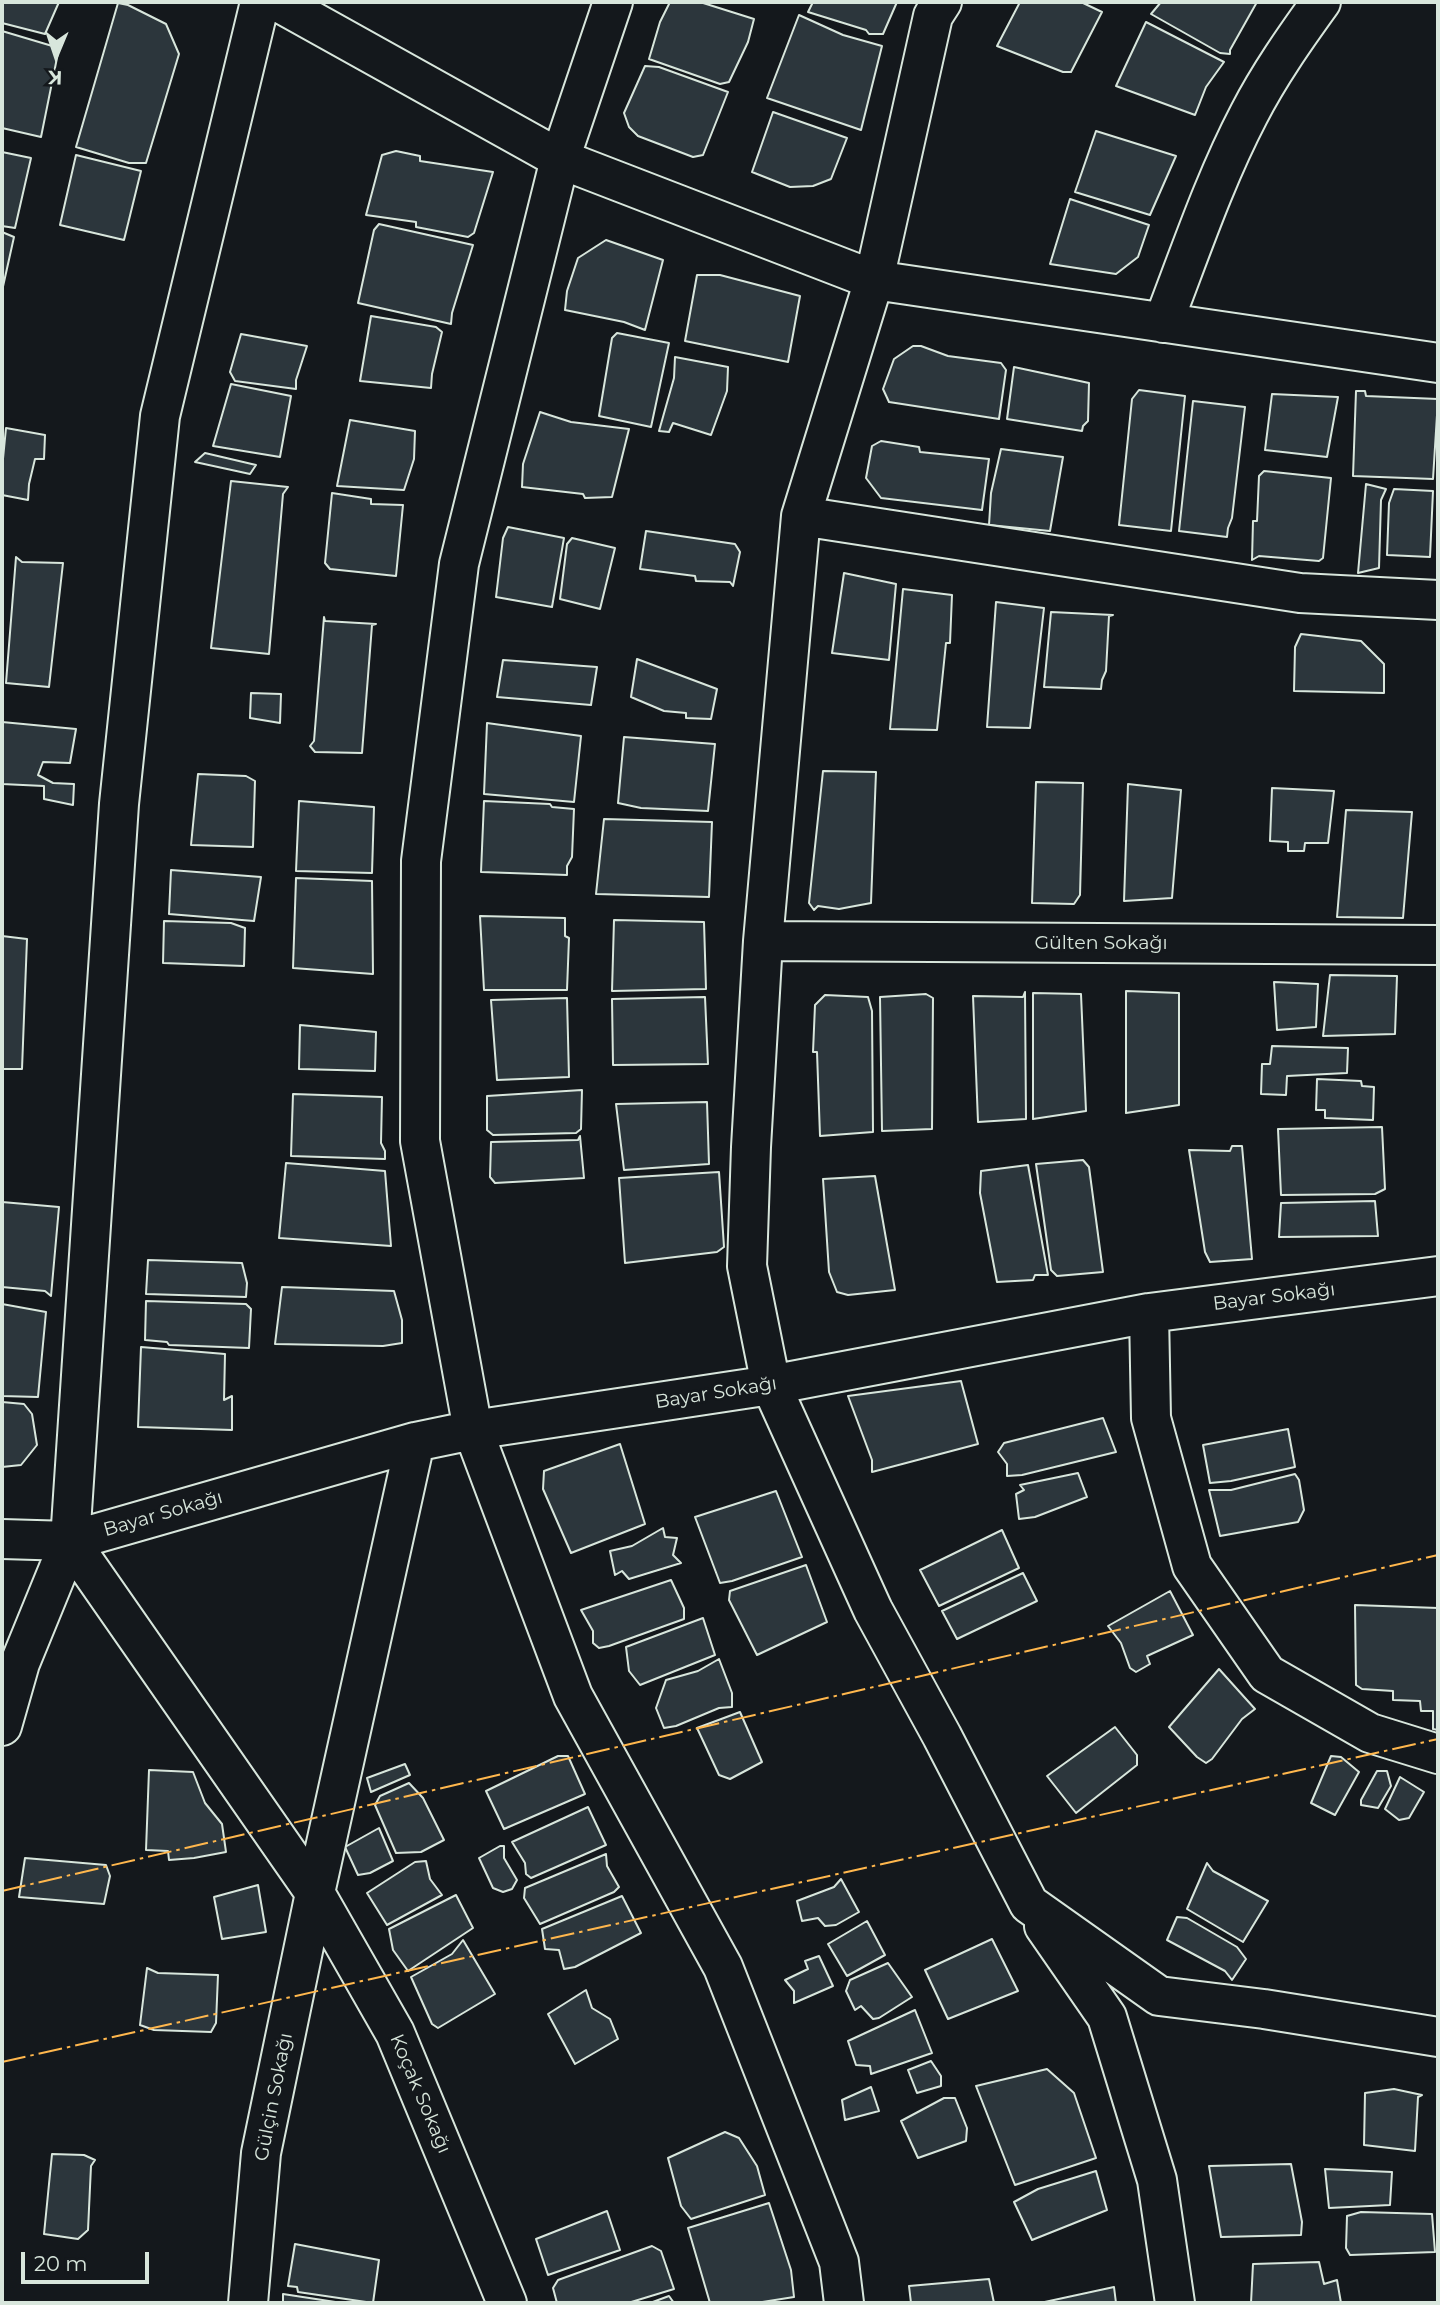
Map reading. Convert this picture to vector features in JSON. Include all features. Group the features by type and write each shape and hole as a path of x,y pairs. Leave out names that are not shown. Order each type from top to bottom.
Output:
{"street":[{"path":"2,1726 20,1663 70,1541 118,804 160,416 260,2"},
{"path":"278,2 560,159 874,280 1438,363"},
{"path":"613,2 560,159 459,564 421,861 420,1141 473,1430 573,1696 723,1967 839,2262 844,2303"},
{"path":"942,2 933,16 874,280 801,516 763,942 747,1266 771,1385 873,1610 1029,1905 1107,2017 1157,2180 1175,2303"},
{"path":"1163,323 1221,172 1250,112 1283,55 1321,2"},
{"path":"801,516 1300,593 1438,600"},
{"name":"Gülten Sokağı","path":"763,942 1438,945"},
{"name":"Bayar Sokağı","path":"2,1539 70,1541 415,1442 473,1430 771,1385 1149,1313 1438,1276"},
{"path":"1149,1313 1151,1418 1192,1566 1267,1674 1370,1733 1438,1754"},
{"name":"Gülçin Sokağı","path":"248,2303 261,2152 315,1893 415,1442"},
{"name":"Koçak Sokağı","path":"70,1541 315,1893 395,2033 507,2303"},
{"path":"1029,1905 1159,1996 1264,2009 1438,2037"}],"building":[{"path":"2,2 59,2 45,34 2,23"},
{"path":"670,2 700,2 754,19 748,42 729,82 720,84 649,59 660,22"},
{"path":"813,2 897,2 883,34 869,34 866,30 808,12"},
{"path":"1020,2 1081,2 1102,12 1071,72 1063,72 997,46"},
{"path":"1161,2 1257,2 1230,54 1220,53 1151,14"},
{"path":"118,3 128,5 166,24 179,54 146,163 129,163 76,147"},
{"path":"799,15 843,35 882,46 861,130 767,98"},
{"path":"1146,22 1224,62 1206,87 1195,115 1116,86"},
{"path":"2,31 59,48 41,137 2,128"},
{"path":"645,66 659,67 728,92 703,155 693,157 638,136 629,127 624,113"},
{"path":"773,112 847,138 831,179 813,186 790,187 752,172"},
{"path":"1096,131 1176,156 1150,215 1075,192"},
{"path":"396,151 420,156 420,161 493,172 474,233 468,237 416,227 416,222 366,215 382,155"},
{"path":"2,152 31,158 15,228 2,226"},
{"path":"76,155 141,171 124,240 60,225"},
{"path":"1070,199 1149,225 1138,257 1116,274 1050,264"},
{"path":"379,224 473,245 451,324 358,303 374,230"},
{"path":"2,232 14,237 2,291"},
{"path":"606,240 663,260 645,330 624,322 565,310 567,291 578,258"},
{"path":"697,275 720,275 800,296 788,362 685,341"},
{"path":"371,316 436,327 442,332 431,388 360,381"},
{"path":"617,333 669,343 651,427 599,416 612,338"},
{"path":"241,334 307,346 296,380 296,389 235,381 230,372"},
{"path":"913,346 921,346 948,356 1001,363 1006,370 999,419 889,402 883,389 894,359"},
{"path":"675,357 728,367 727,391 711,435 673,423 669,432 659,431 674,378"},
{"path":"1014,367 1089,383 1088,421 1082,431 1007,419"},
{"path":"231,384 291,396 280,457 213,446"},
{"path":"1139,390 1185,396 1171,531 1119,525 1132,399"},
{"path":"1356,391 1365,391 1366,396 1438,399 1433,479 1353,476"},
{"path":"1272,394 1338,397 1327,457 1265,450"},
{"path":"1193,401 1245,407 1232,518 1227,537 1179,531"},
{"path":"540,412 571,422 629,429 612,497 585,498 583,494 522,487 523,464"},
{"path":"350,420 415,431 414,459 404,490 337,486"},
{"path":"6,428 45,435 44,459 35,459 28,500 2,495"},
{"path":"881,441 919,447 920,452 989,459 982,510 881,498 866,478 872,446"},
{"path":"1001,449 1063,457 1050,531 989,525 991,493"},
{"path":"205,453 256,465 250,474 195,462"},
{"path":"1264,471 1331,478 1323,558 1319,561 1259,556 1252,560 1253,521 1257,521 1259,476"},
{"path":"231,481 288,487 283,494 269,654 211,648"},
{"path":"1366,484 1386,489 1381,500 1379,568 1358,573"},
{"path":"1394,489 1433,491 1430,557 1387,555 1389,503"},
{"path":"332,493 371,499 371,504 403,505 396,576 330,569 325,563"},
{"path":"508,527 564,538 552,607 496,597 503,538"},
{"path":"646,531 735,544 740,552 733,586 730,582 696,581 695,576 640,569"},
{"path":"572,538 615,548 600,609 560,599 567,544"},
{"path":"16,557 22,562 63,563 49,687 6,683"},
{"path":"844,573 896,584 889,660 832,653"},
{"path":"903,589 952,595 950,643 946,643 937,730 890,729"},
{"path":"996,602 1044,608 1030,728 987,727"},
{"path":"1051,612 1113,615 1109,616 1106,671 1101,689 1044,687"},
{"path":"324,617 325,621 376,624 372,625 362,753 315,752 310,746 314,741"},
{"path":"1301,634 1361,641 1384,664 1384,693 1294,691 1295,647"},
{"path":"637,659 717,689 711,719 686,718 686,713 664,711 631,697"},
{"path":"503,660 597,667 591,705 497,697"},
{"path":"251,693 281,694 280,723 250,718"},
{"path":"2,722 76,729 70,763 43,762 38,775 53,783 74,784 73,805 44,799 44,786 2,784"},
{"path":"487,723 581,736 574,802 484,794"},
{"path":"624,737 715,744 708,811 641,808 618,803"},
{"path":"823,771 876,772 871,903 839,909 818,906 814,910 809,903"},
{"path":"198,774 246,776 255,781 253,847 191,845"},
{"path":"1036,782 1083,783 1080,895 1074,904 1032,903"},
{"path":"1128,784 1181,790 1172,898 1124,901"},
{"path":"1272,788 1334,791 1328,843 1305,843 1304,851 1288,851 1288,842 1270,841"},
{"path":"299,801 374,807 372,873 296,871"},
{"path":"484,801 550,804 552,807 574,809 572,857 567,866 567,875 481,872"},
{"path":"1346,810 1412,812 1403,918 1337,917"},
{"path":"604,819 712,822 709,897 596,894"},
{"path":"171,870 261,877 254,921 169,914"},
{"path":"296,878 372,881 373,974 293,968"},
{"path":"480,916 565,918 565,936 569,938 567,990 484,990"},
{"path":"614,920 704,922 706,989 612,991"},
{"path":"164,921 231,923 245,928 244,966 163,963"},
{"path":"2,936 27,939 22,1069 2,1069"},
{"path":"1330,975 1397,976 1395,1034 1323,1036"},
{"path":"1274,982 1318,984 1316,1027 1277,1030"},
{"path":"1126,991 1179,993 1179,1105 1126,1113"},
{"path":"1025,992 1026,1119 978,1122 973,996 1023,997"},
{"path":"1033,993 1081,994 1086,1111 1033,1119"},
{"path":"926,994 933,998 932,1129 882,1131 880,997"},
{"path":"825,995 868,997 872,1011 873,1132 820,1136 817,1052 813,1052 815,1005"},
{"path":"705,997 708,1064 613,1065 612,999"},
{"path":"567,998 569,1077 497,1080 491,1000"},
{"path":"300,1025 376,1032 375,1071 299,1069"},
{"path":"1272,1046 1348,1048 1347,1073 1287,1076 1286,1095 1261,1094 1262,1064 1270,1064"},
{"path":"1317,1079 1361,1081 1362,1086 1374,1087 1373,1120 1325,1118 1325,1110 1316,1110"},
{"path":"582,1090 581,1129 576,1133 493,1135 487,1130 487,1096"},
{"path":"293,1094 382,1097 381,1143 385,1159 291,1156"},
{"path":"707,1102 709,1164 624,1170 616,1104"},
{"path":"1382,1127 1385,1189 1375,1194 1281,1195 1278,1129"},
{"path":"580,1136 584,1178 495,1183 490,1177 491,1142 578,1140"},
{"path":"1232,1146 1242,1146 1252,1259 1210,1262 1205,1252 1189,1150 1230,1151"},
{"path":"1083,1160 1089,1167 1103,1272 1057,1276 1051,1270 1036,1164"},
{"path":"286,1163 385,1171 391,1246 279,1238"},
{"path":"1028,1165 1048,1275 1035,1275 1033,1280 997,1282 980,1193 981,1171"},
{"path":"719,1172 724,1247 717,1252 625,1263 619,1178"},
{"path":"875,1176 895,1290 848,1295 837,1292 829,1272 823,1179"},
{"path":"1375,1201 1378,1236 1279,1237 1281,1203"},
{"path":"2,1202 59,1207 51,1296 45,1291 2,1287"},
{"path":"148,1260 242,1263 247,1283 246,1297 146,1294"},
{"path":"282,1287 394,1291 402,1320 402,1343 383,1346 275,1344"},
{"path":"146,1301 246,1304 251,1309 249,1348 169,1345 167,1342 145,1340"},
{"path":"2,1304 46,1312 38,1397 2,1396"},
{"path":"141,1347 225,1354 224,1400 232,1396 232,1430 138,1427"},
{"path":"961,1381 978,1444 872,1472 872,1460 848,1396"},
{"path":"2,1402 24,1404 32,1414 37,1445 21,1465 2,1467"},
{"path":"1103,1418 1116,1452 1022,1475 1007,1476 1007,1464 998,1452 1004,1443"},
{"path":"1288,1429 1295,1467 1210,1483 1203,1445"},
{"path":"620,1444 645,1524 571,1553 543,1489 544,1471"},
{"path":"1078,1473 1087,1497 1035,1517 1019,1519 1016,1494 1024,1490 1020,1485"},
{"path":"1295,1474 1299,1480 1304,1510 1298,1522 1220,1536 1209,1490 1231,1490"},
{"path":"776,1491 802,1557 720,1583 695,1517"},
{"path":"663,1528 665,1537 677,1538 673,1555 681,1563 629,1579 622,1571 615,1575 610,1551 632,1546"},
{"path":"1002,1530 1019,1568 939,1606 920,1570"},
{"path":"806,1565 827,1622 757,1655 729,1600 730,1591"},
{"path":"1023,1573 1037,1601 957,1639 942,1611"},
{"path":"671,1580 684,1608 684,1619 609,1646 599,1648 593,1643 593,1631 581,1610"},
{"path":"1170,1591 1193,1635 1147,1656 1150,1664 1136,1672 1130,1668 1121,1643 1108,1626"},
{"path":"1355,1605 1438,1608 1438,1730 1433,1729 1433,1711 1421,1711 1420,1701 1393,1700 1393,1691 1362,1689 1356,1685"},
{"path":"703,1618 715,1655 640,1685 629,1671 626,1647"},
{"path":"719,1659 732,1693 732,1707 719,1708 676,1726 664,1728 656,1708 666,1680 698,1671"},
{"path":"1219,1669 1255,1709 1242,1719 1212,1759 1206,1763 1169,1727"},
{"path":"740,1712 762,1762 730,1779 719,1775 697,1728"},
{"path":"1115,1727 1137,1755 1137,1765 1076,1813 1047,1776"},
{"path":"558,1756 568,1756 585,1794 504,1829 486,1791"},
{"path":"1331,1756 1341,1757 1359,1772 1335,1815 1311,1803"},
{"path":"405,1764 410,1775 371,1792 367,1778"},
{"path":"149,1770 193,1772 205,1803 222,1824 226,1852 169,1860 168,1851 146,1850"},
{"path":"1377,1771 1387,1771 1391,1786 1378,1808 1361,1805 1361,1800"},
{"path":"1400,1777 1424,1792 1409,1818 1399,1820 1385,1809"},
{"path":"409,1783 423,1798 444,1840 421,1852 396,1853 375,1805 380,1796"},
{"path":"588,1807 606,1845 531,1878 526,1874 525,1863 512,1842"},
{"path":"379,1828 393,1861 370,1873 358,1875 345,1847"},
{"path":"504,1846 504,1858 517,1880 512,1889 503,1892 493,1888 479,1858"},
{"path":"606,1854 607,1866 619,1887 614,1892 540,1924 524,1898 525,1888"},
{"path":"25,1858 106,1865 110,1876 104,1904 19,1897"},
{"path":"426,1861 430,1879 442,1895 387,1925 367,1893 415,1862"},
{"path":"1207,1863 1213,1871 1268,1901 1243,1942 1187,1909"},
{"path":"841,1879 859,1912 836,1925 825,1926 818,1918 802,1921 797,1901 834,1887"},
{"path":"258,1885 266,1932 222,1939 214,1897"},
{"path":"456,1895 473,1928 408,1971 393,1950 389,1929"},
{"path":"622,1896 641,1933 575,1967 564,1969 559,1950 545,1949 542,1929"},
{"path":"1177,1917 1187,1918 1237,1947 1246,1959 1232,1980 1225,1971 1167,1940"},
{"path":"867,1921 885,1955 847,1976 828,1944"},
{"path":"992,1939 1018,1991 948,2019 925,1970"},
{"path":"463,1940 495,1994 438,2028 432,2024 411,1977 452,1954"},
{"path":"819,1956 833,1986 794,2003 794,1991 785,1980 808,1969 805,1961"},
{"path":"888,1963 912,1997 873,2019 861,2006 855,2010 846,1991 850,1980"},
{"path":"147,1968 158,1973 218,1975 216,2023 211,2032 154,2030 140,2025"},
{"path":"586,1990 592,2008 610,2019 618,2039 575,2064 548,2014"},
{"path":"915,2010 932,2053 871,2074 870,2066 856,2065 848,2041"},
{"path":"931,2061 941,2076 941,2086 917,2093 908,2070"},
{"path":"1047,2069 1074,2093 1096,2158 1015,2185 976,2086"},
{"path":"871,2087 879,2111 845,2120 842,2100"},
{"path":"1394,2089 1422,2095 1418,2097 1415,2151 1364,2145 1365,2093"},
{"path":"944,2098 955,2098 967,2128 966,2141 918,2158 901,2121"},
{"path":"725,2132 739,2138 757,2166 765,2195 691,2219 681,2206 668,2158"},
{"path":"52,2154 84,2155 95,2160 91,2166 88,2230 78,2239 44,2234"},
{"path":"1291,2164 1302,2222 1301,2235 1221,2237 1209,2166"},
{"path":"1325,2169 1392,2172 1390,2205 1329,2208"},
{"path":"1096,2171 1107,2210 1032,2240 1014,2202 1038,2189"},
{"path":"769,2203 791,2270 794,2297 756,2303 710,2303 688,2228"},
{"path":"607,2211 620,2250 548,2275 536,2239"},
{"path":"1361,2212 1432,2214 1435,2252 1350,2255 1346,2248 1347,2216"},
{"path":"295,2244 379,2260 373,2303 298,2292 297,2287 288,2286"},
{"path":"652,2246 661,2251 674,2289 628,2303 557,2303 553,2288 558,2280"},
{"path":"1319,2262 1324,2284 1337,2280 1341,2303 1251,2303 1253,2264"},
{"path":"989,2279 994,2303 911,2303 909,2286"},
{"path":"1114,2287 1116,2303 1040,2303"},
{"path":"283,2294 342,2303 283,2303"},
{"path":"669,2296 674,2303 650,2303"}],"power":[{"path":"2,1891 1438,1555"},
{"path":"2,2062 1438,1739"}]}
